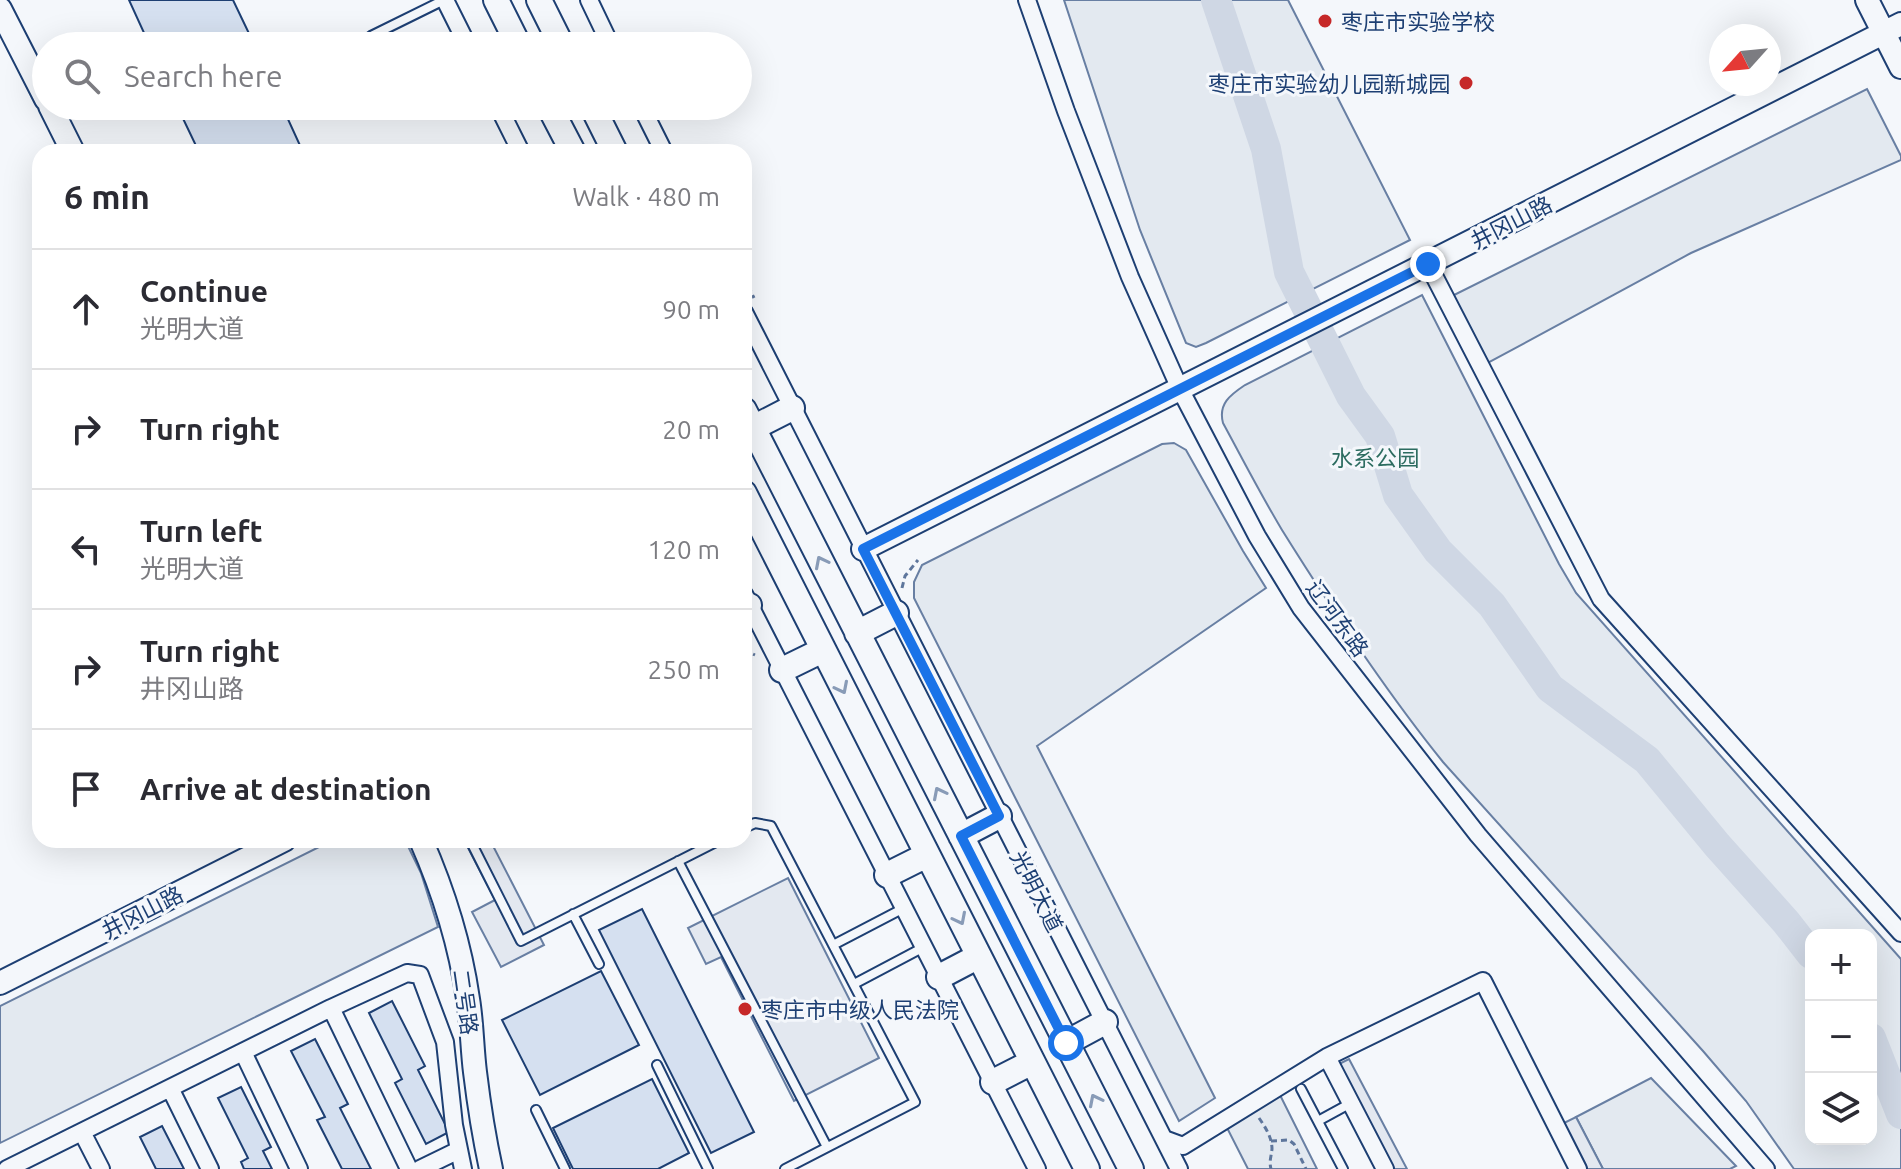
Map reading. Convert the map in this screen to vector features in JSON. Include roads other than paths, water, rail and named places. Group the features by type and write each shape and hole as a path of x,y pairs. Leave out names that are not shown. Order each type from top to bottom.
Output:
{"main road":[{"path":"496,0 512,32"},
{"path":"539,0 555,32"},
{"path":"556,120 569,144"},
{"path":"599,120 611,144"},
{"path":"752,418 792,408"},
{"name":"光明大道","path":"752,425 1131,1169"},
{"path":"752,509 1087,1169"},
{"path":"857,633 899,603"},
{"path":"782,670 823,650"},
{"path":"961,836 999,816"},
{"path":"887,875 927,855"},
{"path":"939,977 979,956"},
{"path":"1066,1043 1105,1022"},
{"path":"993,1082 1032,1062"}],"street":[{"path":"444,0 461,32"},
{"path":"589,0 604,32"},
{"name":"辽河东路","path":"1027,0 1130,277 1180,389 1257,536 1301,608 1478,835 1766,1169"},
{"path":"1867,0 1892,29 1901,67"},
{"path":"0,9 32,72"},
{"name":"井冈山路","path":"863,549 1892,29"},
{"path":"57,120 69,144"},
{"path":"505,120 517,144"},
{"path":"648,120 660,144"},
{"path":"1428,264 1601,599 1901,933"},
{"name":"光明大道","path":"752,328 863,549 899,603 999,816 1179,1169"},
{"path":"752,614 1037,1169"},
{"name":"井冈山路","path":"0,983 268,848"},
{"name":"二号路","path":"424,848 456,939 468,999 475,1072 491,1169"},
{"path":"7,1169 407,973 420,975 445,1042 454,1125 463,1169"},
{"path":"1164,1139 1183,1146 1327,1057 1483,981 1578,1169"},
{"path":"331,1008 409,1169"},
{"path":"243,1052 299,1169"},
{"path":"1327,1057 1385,1169"},
{"path":"170,1088 210,1169"},
{"path":"82,1132 101,1169"},
{"path":"420,1169 459,1150"}],"lane":[{"path":"379,32 444,0"},
{"path":"752,824 771,826 915,1102 785,1169"},
{"path":"474,848 521,941 704,848"},
{"path":"678,861 827,1147"},
{"path":"833,945 904,908"},
{"path":"573,914 599,964"},
{"path":"854,984 924,947"},
{"path":"657,1065 708,1169"},
{"path":"1301,1089 1343,1169"},
{"path":"1318,1121 1351,1103"},
{"path":"536,1110 565,1169"}],"waterway":[{"path":"1216,0 1266,149 1289,272 1351,396 1380,436 1398,495 1438,551 1492,605 1550,688 1647,760 1805,946"},
{"path":"1877,1053 1901,1114"}],"place":[{"name":"枣庄市实验学校","path":"1325,21"},
{"name":"枣庄市实验幼儿园新城园","path":"1466,83"},
{"name":"枣庄市中级人民法院","path":"745,1009"}],"park label":[{"name":"水系公园","path":"1375,457"}]}
